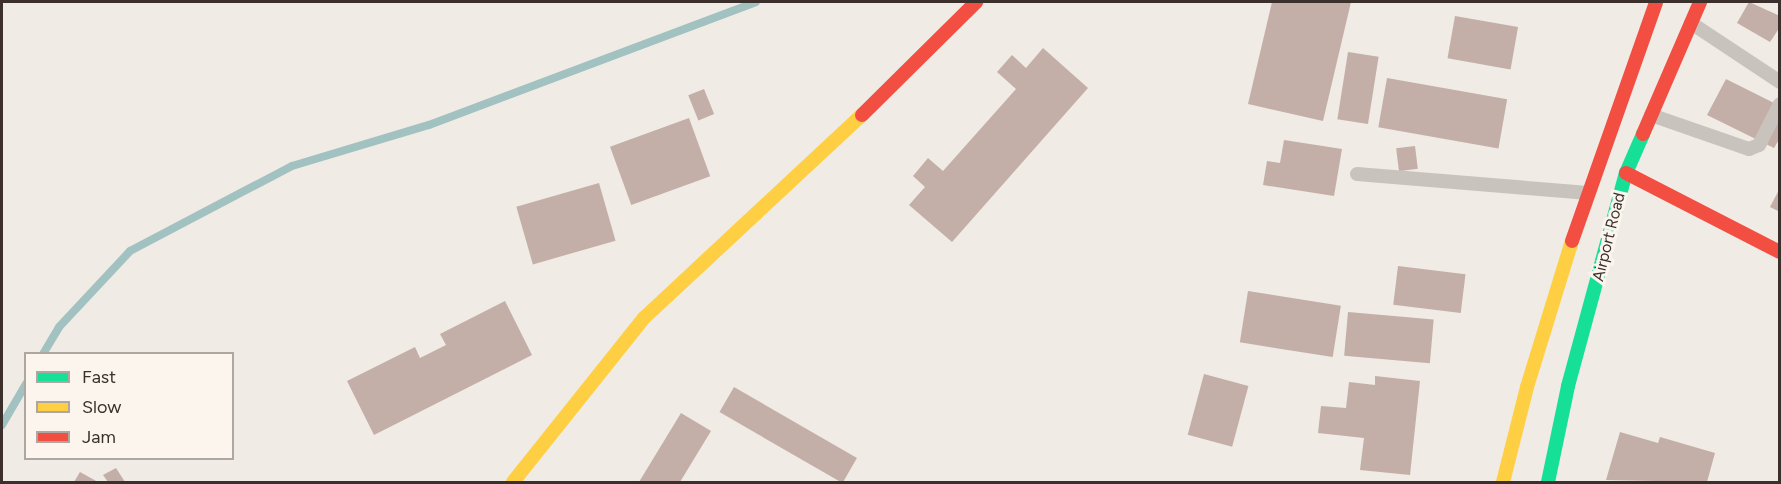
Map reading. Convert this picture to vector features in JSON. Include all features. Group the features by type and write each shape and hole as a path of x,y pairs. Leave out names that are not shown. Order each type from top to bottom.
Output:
{"main road":[{"path":"513,483 644,318 922,60 976,2"},
{"name":"Airport Road","path":"1503,483 1527,387 1656,2"},
{"name":"Airport Road","path":"1548,483 1568,386 1626,173 1700,2"},
{"path":"1626,173 1779,252"}],"lane":[{"path":"1691,23 1779,82"},
{"path":"1651,115 1749,149 1759,145 1779,104"},
{"path":"1357,174 1590,194"}],"building":[{"path":"1272,2 1351,2 1323,121 1248,104"},
{"path":"1749,2 1780,16 1780,27 1770,42 1737,23"},
{"path":"1455,16 1518,27 1511,69 1448,58"},
{"path":"1043,48 1088,88 952,242 909,205 925,187 913,176 928,158 943,171 1016,89 997,72 1012,55 1026,68"},
{"path":"1348,52 1379,57 1368,124 1337,119"},
{"path":"1387,78 1507,99 1498,148 1378,127"},
{"path":"1726,79 1780,106 1780,138 1774,148 1707,115"},
{"path":"704,89 714,114 698,120 688,95"},
{"path":"689,118 710,176 631,205 610,147"},
{"path":"1284,140 1342,149 1334,196 1263,185 1267,161 1280,163"},
{"path":"1415,146 1418,169 1399,171 1396,148"},
{"path":"599,183 616,241 533,264 516,207"},
{"path":"1780,188 1780,212 1770,207"},
{"path":"1398,266 1465,274 1461,313 1393,305"},
{"path":"1248,291 1341,306 1333,357 1240,342"},
{"path":"505,301 532,355 374,435 347,381 415,347 420,358 446,345 440,334"},
{"path":"1348,312 1434,319 1430,363 1344,356"},
{"path":"1204,374 1248,386 1232,447 1188,435"},
{"path":"1375,376 1420,381 1410,475 1360,470 1364,438 1318,433 1321,406 1346,408 1349,382 1375,385"},
{"path":"734,387 857,458 843,482 841,482 720,412"},
{"path":"681,413 711,431 680,482 639,482"},
{"path":"1620,432 1658,443 1660,437 1715,453 1707,482 1606,480"},
{"path":"116,468 125,482 108,482 103,475"},
{"path":"80,472 98,482 74,482"}],"waterway":[{"path":"44,352 59,327 130,251 292,166 429,125 756,2"},
{"path":"2,425 24,387"}],"traffic: fast":[{"path":"1548,482 1568,386 1626,173 1643,134"}],"traffic: slow":[{"path":"513,482 644,318 862,115"},
{"path":"1503,482 1527,387 1572,241"}],"traffic: jam":[{"path":"862,115 976,2"},
{"path":"1572,241 1656,2"},
{"path":"1643,134 1700,2"},
{"path":"1626,173 1780,252"}]}
